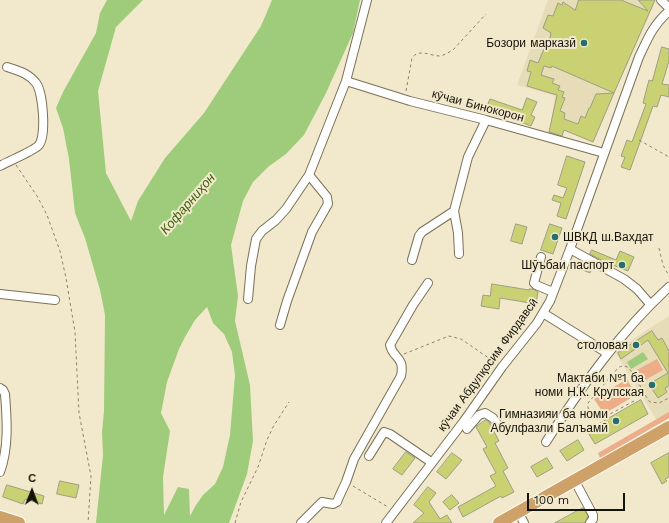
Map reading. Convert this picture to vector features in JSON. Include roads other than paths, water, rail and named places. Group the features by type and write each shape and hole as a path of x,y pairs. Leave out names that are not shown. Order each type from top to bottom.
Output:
{"highway":[{"path":"499,523 669,427"},
{"path":"510,523 523,520 577,485 669,433"},
{"path":"0,517 19,523"}],"street":[{"path":"248,299 256,239 262,231 286,210 310,176 346,81 367,0"},
{"name":"кӯчаи Абдулқосим Фирдавсӣ","path":"386,523 431,462 464,421 502,367 543,313 570,249 639,57 666,4"},
{"path":"0,164 12,160 39,146 43,130 41,97 37,84 28,74 7,67"},
{"name":"кӯчаи Бинокорон","path":"346,81 404,99 486,120 604,154"},
{"path":"459,254 458,232 454,211 468,157 486,120"},
{"path":"280,325 287,301 310,238 328,204 327,197 310,176"},
{"path":"412,260 419,236 422,232 454,211"},
{"path":"570,249 624,279 637,288 650,304"},
{"path":"541,257 534,284 553,292"},
{"path":"301,523 322,502 333,504 337,502 354,459 401,376 403,369 402,363 391,349 390,345 413,305 428,284"},
{"path":"546,442 576,395 607,353 650,304 669,287"},
{"path":"0,294 55,300"},
{"path":"543,313 607,353"},
{"path":"0,388 5,394 6,435 6,450 0,472"},
{"path":"467,429 479,415 485,413 493,418 500,428"},
{"path":"369,456 384,432 390,434 431,462"},
{"path":"577,485 593,515 594,519 590,523"}],"water":[{"name":"Кофарниҳон","path":"107,0 143,0 116,27 98,91 106,173 131,221 138,201 165,158 204,113 261,26 272,0 360,0 353,33 326,93 304,135 286,154 268,167 253,182 243,201 231,245 238,296 235,321 250,385 253,441 247,474 229,523 96,523 103,455 102,432 104,411 105,315 100,290 85,238 75,213 69,159 63,128 56,108 63,92 96,33 100,13","holes":["207,307 213,323 224,334 232,352 235,375 230,435 223,467 215,484 203,495 190,516 189,489 178,487 164,515 163,477 170,431 161,413 167,382 185,337 195,320"]},
{"path":"643,352 648,359 631,369 627,362"}],"place":[{"name":"Бозори марказӣ","path":"584,43"},
{"name":"ШВКД ш.Вахдат","path":"555,237"},
{"name":"Шӯъбаи паспорт","path":"622,265"},
{"name":"столовая","path":"636,345"},
{"name":"Мактаби №1 ба номи Н.К. Крупская","path":"652,385"},
{"name":"Гимназияи ба номи Абулфазли Балъамӣ","path":"616,421"}]}
